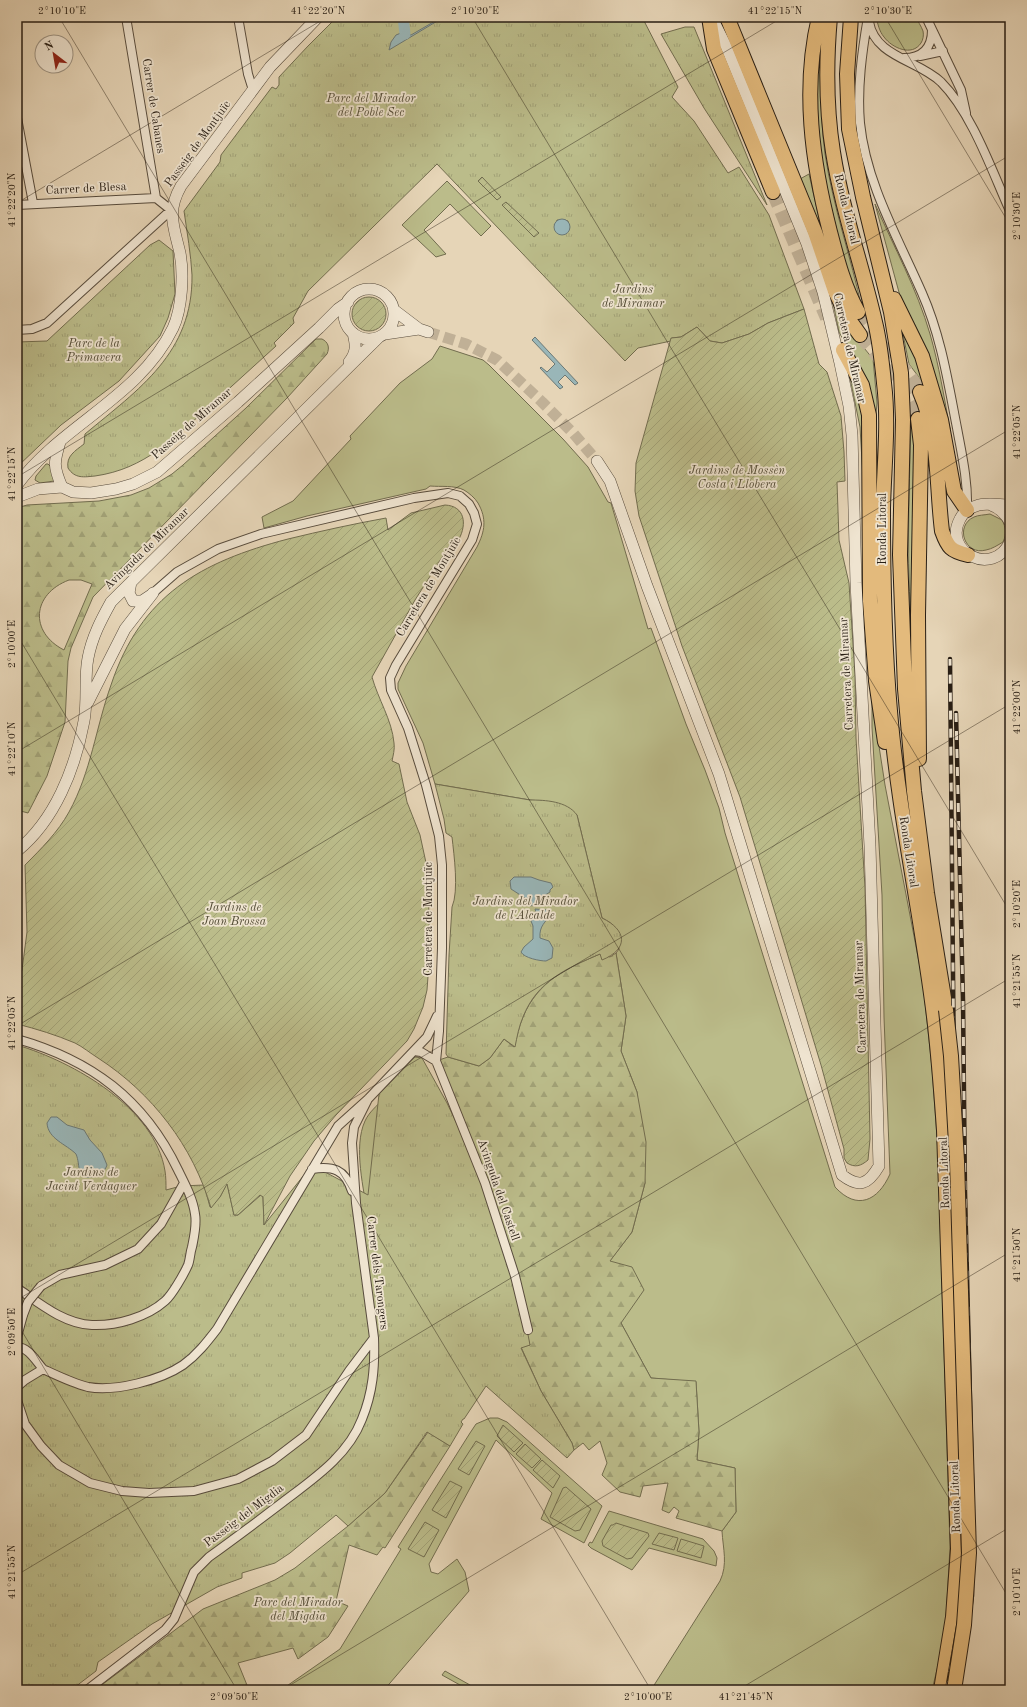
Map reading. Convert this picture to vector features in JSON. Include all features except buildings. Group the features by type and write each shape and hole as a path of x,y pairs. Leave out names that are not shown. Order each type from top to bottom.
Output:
{"highway":[{"path":"708,17 714,49 773,192"},
{"path":"727,17 815,232 835,290 848,318 860,335"},
{"path":"814,17 815,31"},
{"path":"819,17 810,61 809,89 815,156 822,204 836,258 849,295 858,312"},
{"name":"Ronda Litoral","path":"830,17 827,73 833,150 840,188 876,324 885,386 886,429 883,550 886,646 895,766 907,844 951,1056 956,1124 969,1553 964,1625 954,1690"},
{"name":"Ronda Litoral","path":"851,17 847,74 849,129 863,197 891,312 901,373 903,420 900,555 902,648 908,730 938,997 958,1549 952,1632 941,1690"},
{"path":"883,280 922,356 941,420 954,491 967,510"},
{"path":"844,350 862,385 869,416 870,601 872,634 881,723 898,814 907,844"},
{"path":"920,392 927,408 932,426 942,531 945,541 951,550 968,555"},
{"path":"918,420 921,445 918,608 919,830"}],"street":[{"name":"Carrer de Cabanes","path":"126,17 156,198"},
{"path":"238,17 248,74 253,90"},
{"name":"Passeig de Montjuïc","path":"17,330 32,329 48,323 171,210 174,199 181,186 270,66 318,17"},
{"name":"Carretera de Miramar","path":"597,461 610,481 647,586 720,774 819,1096 835,1156 842,1175 852,1182 861,1184 872,1177 879,1166 870,846 857,616 852,435 849,406 823,292 807,244 726,46 712,17"},
{"name":"Carretera de Miramar","path":"723,17 726,46"},
{"path":"868,17 871,32 882,47 924,69 938,79 967,116"},
{"path":"868,17 860,73 859,102 867,160 885,211 923,295 940,345 949,383 968,489 967,510"},
{"path":"926,17 961,90 967,116 1010,211"},
{"path":"919,56 928,49 931,43 932,28"},
{"path":"901,58 912,58 943,51"},
{"path":"17,118 33,204"},
{"name":"Carrer de Blesa","path":"17,205 156,198"},
{"path":"17,485 28,472 60,441 132,382 161,349 173,327 180,303 182,278 180,254 173,230 171,210 156,198"},
{"path":"382,335 393,323 394,310 392,302 387,296 373,289 358,292 348,302 345,308 346,322 353,333 366,338 423,330 394,310"},
{"name":"Passeig de Miramar","path":"17,497 38,490 62,486 73,492 91,493 116,490 133,484 156,472 319,328 338,309 348,302"},
{"name":"Passeig de Miramar","path":"319,328 331,321 346,322"},
{"name":"Avinguda de Miramar","path":"343,371 354,356 356,346 353,333"},
{"name":"Avinguda de Miramar","path":"17,851 28,842 59,798 78,751 86,706 88,659 94,635 111,602 343,371 382,335"},
{"path":"60,441 54,461 56,473 62,486"},
{"path":"38,462 48,458 54,461"},
{"path":"28,472 32,487 38,490"},
{"name":"Carretera de Montjuïc","path":"153,593 176,572 218,549 262,534 403,500 448,493 460,496 469,504 477,524 472,540 396,665 390,678 391,690 408,728 426,785 439,836 442,865 442,948 439,1012"},
{"path":"989,504 1005,513 1010,522"},
{"path":"1009,546 997,556 985,560 976,559 968,555 959,544 956,529 962,515 974,506 989,504 1010,505"},
{"path":"131,582 129,593 133,600 142,601 153,593"},
{"path":"86,706 125,628 153,593"},
{"name":"Carrer dels Tarongers","path":"17,1347 22,1347 27,1351 43,1369 65,1380 90,1387 115,1387 152,1380 182,1365 202,1349 217,1329 338,1126 368,1099 414,1051 434,1025 439,1012"},
{"name":"Avinguda del Castell","path":"439,1012 436,1061 485,1183 515,1276 528,1330"},
{"path":"17,1039 40,1046 93,1071 118,1089 140,1110 169,1150 193,1203 196,1216 195,1232 188,1265 166,1300 150,1311 124,1321 92,1325 68,1320 48,1309 17,1288"},
{"path":"414,1051 421,1052 436,1061"},
{"name":"Carrer dels Tarongers","path":"17,1400 25,1424 41,1446 59,1465 90,1483 122,1491 149,1493 194,1491 238,1479 272,1461 306,1435 349,1371 374,1338 356,1203 352,1143 354,1127 368,1099"},
{"name":"Carrer dels Tarongers","path":"312,1169 329,1168 343,1174 349,1183 356,1203"},
{"path":"17,1337 28,1302 41,1286 60,1275 105,1265 138,1249 161,1224 184,1183"},
{"name":"Passeig del Migdia","path":"87,1690 165,1630 174,1619 194,1572 209,1557 322,1473 344,1450 362,1421 371,1393 375,1367 374,1338"},
{"path":"17,1388 25,1380 43,1369"}],"green space":[{"name":"Parc del Mirador del Poble Sec","path":"337,17 642,17 678,87 672,97 694,121 728,173 739,167 769,215 804,309 768,323 749,334 722,343 710,341 697,327 681,337 672,338 671,341 638,348 625,361 437,164 308,291 293,318 294,323 274,343 276,346 184,429 158,450 129,467 95,476 77,476 68,468 68,460 77,449 84,444 85,434 125,401 159,367 173,348 183,326 190,302 192,275 184,211 220,162 221,155 272,87 276,89 279,85 279,77","holes":["557,220 568,221 569,229 555,226"]},
{"path":"822,17 821,103 825,154 837,213 862,309 847,273 821,164 815,78"},
{"path":"876,17 915,17 923,31 922,42 913,50 902,49 892,45 882,35"},
{"path":"685,27 694,27 767,205 704,108 661,34"},
{"path":"809,174 824,240 800,179"},
{"path":"482,177 501,197 497,200 478,181"},
{"path":"447,181 491,226 481,236 450,204 424,230 446,254 436,257 402,225"},
{"path":"506,202 539,233 534,237 502,205"},
{"path":"875,204 912,284 925,317 936,357 950,429 930,360 907,314 900,296"},
{"name":"Parc de la Primavera","path":"159,240 173,251 175,294 168,318 160,336 119,381 61,425 17,467 17,342 47,341 150,245"},
{"path":"366,297 372,297 376,298 383,304 386,314 385,321 379,328 372,331 366,331 362,330 355,324 352,317 352,311 353,307 359,300"},
{"path":"833,303 843,322 873,359 877,403 875,425 863,376 839,332"},
{"name":"Jardins de Mossèn Costa i Llobera","path":"804,309 819,364 827,372 841,416 844,452 845,481 837,482 839,540 849,583 855,675 856,738 865,888 870,1139 868,1160 863,1164 855,1166 847,1163 844,1158 844,1149 821,1065 740,797 682,646 639,516 635,491 636,463 671,338 681,337 697,327 710,341 722,343 749,334 768,323"},
{"path":"903,334 916,353 930,399 918,376 909,364"},
{"path":"316,339 322,339 326,342 328,345 327,354 287,398 93,597 71,648 68,661 65,722 47,776 28,813 17,810 17,508 27,505 99,501 131,495 149,488 172,474 183,465 246,408","holes":["69,580 81,580 92,584 64,650 53,642 45,633 40,624 42,604 48,594 57,586"]},
{"path":"440,346 483,360 489,365 563,439 588,467 608,502 611,503 648,629 651,628 719,808 725,833 835,1187 851,1199 859,1201 866,1200 879,1191 890,1174 884,1017 882,895 872,727 872,701 885,785 923,983 932,1068 938,1152 950,1547 946,1618 942,1649 932,1690 651,1690 720,1581 724,1569 722,1531 736,1512 735,1468 697,1460 699,1432 696,1382 651,1378 621,1323 609,1262 632,1232 645,1183 637,1092 621,1051 626,1016 616,953 619,949 617,934 615,927 602,918 577,815 562,805 552,802 530,800 435,784 423,743 398,689 398,683 406,666 477,547 482,536 484,525 483,514 477,501 464,490 452,487 430,486 426,489 307,516 264,528 262,517 293,501 351,439 350,436 400,383 432,359"},
{"path":"849,373 858,389 864,422 863,478 860,427"},
{"path":"911,422 916,441 913,648 909,592"},
{"path":"46,464 51,467 54,481 40,483 35,480 36,476"},
{"name":"Jardins de Joan Brossa","path":"445,505 452,506 460,512 463,522 462,533 459,539 453,540 415,600 372,677 391,726 394,745 392,761 399,764 407,802 420,835 428,872 430,949 427,990 423,1007 414,1029 407,1041 336,1115 314,1141 290,1176 264,1225 263,1197 260,1195 238,1215 234,1215 227,1184 220,1197 211,1208 203,1185 182,1143 153,1104 118,1072 75,1043 46,1032 17,1024 17,983 22,970 27,932 25,865 60,826 77,797 88,765 111,685 124,654 139,627 157,605 178,587 201,572 227,559 256,548 313,533 386,518 388,530 411,513"},
{"path":"990,514 1002,520 1005,528 1003,542 986,550 979,551 972,549 965,539 963,533 964,527 968,521 974,517"},
{"name":"Jardins del Mirador de l'Alcalde","path":"435,784 530,800 555,802 573,810 577,815 602,918 616,928 622,939 617,950 611,956 602,960 600,954 554,977 536,994 529,1005 520,1024 515,1047 504,1039 490,1058 479,1066 448,1057 446,1054 449,955 452,907 456,883 452,837 446,833"},
{"path":"616,953 626,1016 621,1051 637,1092 646,1142 645,1183 632,1232 610,1261 632,1267 644,1290 621,1323 651,1378 696,1381 699,1432 697,1460 735,1468 736,1512 722,1531 676,1518 679,1511 674,1507 669,1513 662,1510 668,1483 643,1486 640,1497 620,1492 602,1475 607,1463 600,1441 589,1450 583,1443 574,1450 572,1443 541,1391 521,1347 530,1345 436,1061 448,1057 479,1066 490,1058 504,1039 514,1047 522,1020 529,1005 545,985 555,977 588,959 600,954 610,957"},
{"name":"Jardins de Jacint Verdaguer","path":"17,1045 63,1063 109,1091 129,1108 146,1127 158,1148 165,1171 166,1190 181,1186 204,1185 210,1207 220,1197 227,1183 234,1215 238,1215 261,1195 263,1197 264,1225 312,1165 368,1195 379,1094 415,1057 422,1058 447,1103 485,1183 525,1319 530,1345 521,1348 541,1391 572,1443 574,1450 567,1458 486,1386 461,1422 463,1424 450,1446 427,1432 385,1493 348,1526 336,1515 290,1553 275,1563 242,1573 242,1578 217,1587 152,1624 98,1662 96,1671 71,1690 17,1690"},
{"path":"383,1099 368,1217 360,1169 360,1143 365,1121"},
{"path":"490,1418 498,1418 507,1422 602,1506 584,1543 541,1519 552,1493 496,1440 429,1564 431,1572 438,1574 457,1559 465,1572 469,1591 384,1690 281,1690 340,1649 401,1549 398,1547 470,1433 476,1424"},
{"path":"503,1425 523,1443 514,1452 497,1436"},
{"name":"Parc del Mirador del Migdia","path":"428,1432 450,1446 385,1548 383,1547 377,1555 349,1545 336,1601 348,1606 328,1637 298,1659 293,1648 238,1663 249,1690 95,1690 203,1609 275,1580 295,1568 348,1526 385,1493"},
{"path":"476,1441 485,1446 469,1475 458,1469"},
{"path":"525,1444 541,1459 532,1468 516,1454"},
{"path":"542,1460 560,1476 553,1488 533,1470"},
{"path":"450,1481 462,1487 446,1518 432,1510"},
{"path":"566,1487 591,1509 580,1530 575,1531 550,1517 563,1488"},
{"path":"609,1511 703,1539 714,1551 717,1558 716,1566 649,1548 632,1570 588,1545 590,1542 592,1543"},
{"path":"425,1522 439,1530 424,1557 408,1549"},
{"path":"616,1523 648,1533 649,1536 632,1558 627,1559 603,1546 602,1541 611,1525"},
{"path":"659,1533 678,1538 674,1550 652,1544"},
{"path":"681,1539 704,1546 701,1558 677,1551"},
{"path":"445,1671 476,1690 469,1690 442,1675"}],"water":[{"path":"444,17 389,50 391,42 396,35 401,33 411,35"},
{"path":"559,219 565,219 570,224 568,233 565,235 559,235 554,230 554,224"},
{"path":"535,337 578,383 575,385 565,375 558,382 563,387 560,389 540,368 541,367 547,372 555,364 532,340"},
{"path":"514,877 531,877 551,883 553,887 550,892 539,899 540,903 530,906 526,903 525,898 511,889 510,881"},
{"path":"535,909 549,910 550,914 542,927 540,934 540,938 549,941 553,948 552,958 546,961 536,960 521,952 533,939 533,926 531,921 537,916"},
{"path":"51,1117 57,1117 67,1125 84,1130 90,1140 102,1153 107,1165 102,1172 89,1177 84,1177 82,1175 76,1154 58,1141 48,1129 47,1123"}],"waterway":[{"path":"403,17 405,34"}],"tunnel":[{"path":"773,192 827,318"},
{"path":"858,312 906,371 920,392"},
{"path":"428,332 466,344 497,360 573,433 597,461"},
{"path":"860,335 900,385 918,419"}],"railway":[{"path":"947,1690 964,1593 956,1286 950,659"},
{"path":"956,713 972,1482 972,1596 964,1654 956,1690"}],"park label":[{"name":"Jardins de Miramar","path":"633,297"}]}
